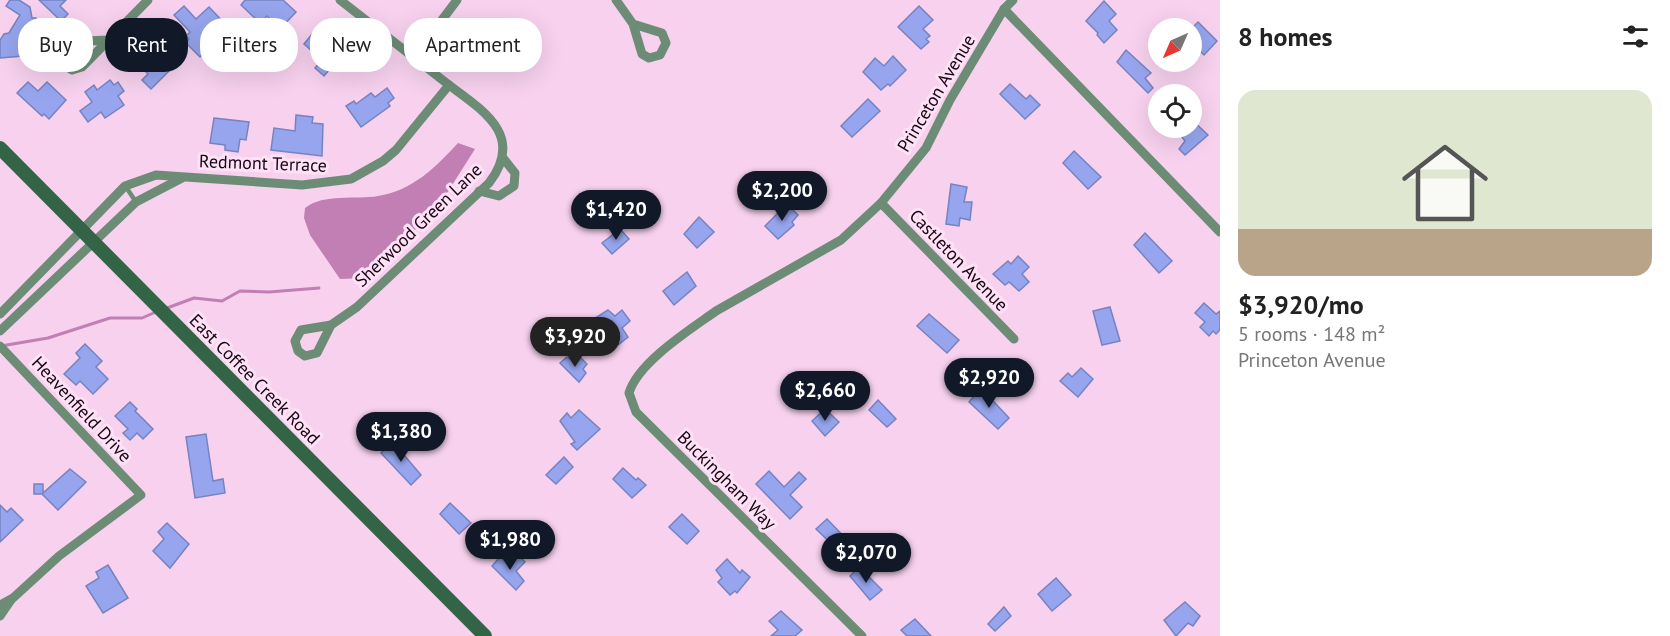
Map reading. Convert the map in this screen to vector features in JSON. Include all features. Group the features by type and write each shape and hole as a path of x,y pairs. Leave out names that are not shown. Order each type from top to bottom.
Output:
{"street":[{"path":"130,18 148,0"},
{"path":"340,0 404,49"},
{"path":"444,18 458,0"},
{"path":"616,0 633,24"},
{"name":"Princeton Avenue","path":"629,393 639,374 716,310 841,240 880,203 926,148 950,100 1004,9 1013,0"},
{"path":"1004,9 1220,232"},
{"path":"107,40 79,69 69,69 60,59 62,47 68,42 107,40"},
{"path":"433,72 449,85"},
{"name":"Sherwood Green Lane","path":"331,325 357,307 495,175 503,158 502,139 495,124 483,111 449,85"},
{"name":"Redmont Terrace","path":"0,314 125,186 156,175 302,185 335,183 351,178 383,161 396,150 449,85"},
{"name":"East Coffee Creek Road","path":"0,148 485,636"},
{"path":"479,191 499,196 514,186 515,173 503,158"},
{"name":"Redmont Terrace","path":"0,331 136,202 184,177"},
{"name":"Castleton Avenue","path":"880,203 1014,339"},
{"name":"Heavenfield Drive","path":"0,346 141,495 59,556 13,598"},
{"name":"Buckingham Way","path":"629,393 636,412 862,636"},
{"path":"0,605 13,598"},
{"path":"0,616 13,598"}],"lane":[{"path":"125,186 136,202"},
{"path":"44,269 54,280"},
{"path":"14,300 24,310"}],"shaded area":[{"path":"458,143 475,149 440,204 385,261 365,278 340,279 310,235 304,218 305,208 321,200 378,196 402,189 432,169"}],"building":[{"path":"10,0 19,0 30,7 32,18 18,18 20,15 6,6"},
{"path":"39,0 66,0 60,6 68,14 64,18 58,18"},
{"path":"245,0 283,0 296,12 290,18 269,18 267,16 255,18 241,5"},
{"path":"1104,1 1116,14 1109,21 1117,30 1104,43 1086,21"},
{"path":"184,6 196,19 209,7 220,18 200,18 200,57 188,45 190,32 188,18 177,18 174,15"},
{"path":"919,6 933,20 923,29 930,36 926,39 929,42 921,49 898,27"},
{"path":"18,18 18,56 0,58 0,40 4,34 9,33"},
{"path":"1202,26 1217,41 1204,55 1202,53"},
{"path":"310,37 310,49 304,44"},
{"path":"1126,50 1151,73 1145,78 1150,84 1148,93 1117,62"},
{"path":"893,56 906,70 890,86 888,84 881,90 863,72 875,58 884,66"},
{"path":"146,72 168,72 151,89 142,80 148,74"},
{"path":"110,80 114,85 118,82 124,91 118,96 124,105 105,118 101,112 88,122 80,111 92,102 85,92 94,85 97,90"},
{"path":"28,82 38,91 47,82 66,100 49,119 44,114 42,116 17,93"},
{"path":"1010,84 1026,99 1030,95 1040,105 1025,119 1000,94"},
{"path":"387,88 394,98 388,103 390,106 361,127 346,106 354,101 356,104 371,93 375,97"},
{"path":"868,99 880,111 852,137 841,126"},
{"path":"296,115 313,117 312,123 323,124 322,156 271,150 274,128 295,131"},
{"path":"214,118 249,122 246,140 240,139 238,152 225,150 225,145 210,143"},
{"path":"1202,129 1208,135 1185,155 1179,149 1185,141 1183,138 1202,138"},
{"path":"1074,151 1101,177 1088,189 1063,163"},
{"path":"951,184 967,187 964,202 972,202 970,220 960,218 959,226 946,224"},
{"path":"787,204 798,215 792,222 794,225 778,239 765,226"},
{"path":"699,217 714,232 697,248 684,234"},
{"path":"620,229 629,239 612,254 602,243"},
{"path":"1145,233 1172,261 1159,273 1134,245"},
{"path":"1018,256 1029,267 1022,274 1029,282 1019,291 1009,282 1005,285 993,274 1008,261 1011,264"},
{"path":"687,272 696,286 674,305 663,291"},
{"path":"1204,303 1216,314 1220,311 1220,330 1216,334 1213,331 1209,336 1200,327 1205,322 1195,313"},
{"path":"1110,307 1120,341 1102,345 1093,311"},
{"path":"608,310 615,316 622,310 630,321 622,328 628,337 618,345 604,328 596,335 586,324"},
{"path":"929,314 959,340 947,353 917,326"},
{"path":"85,344 102,361 96,367 108,379 93,394 80,381 76,385 64,374 80,358 76,353"},
{"path":"567,357 576,363 581,358 587,364 583,369 586,373 579,382 560,363"},
{"path":"1081,368 1093,379 1078,397 1060,381 1068,373 1072,377"},
{"path":"981,388 1009,418 998,429 969,402"},
{"path":"878,400 896,419 887,427 869,410"},
{"path":"130,402 137,409 135,411 153,429 143,439 137,433 130,440 123,433 128,429 115,416"},
{"path":"825,409 839,422 825,436 812,421"},
{"path":"579,410 600,429 577,450 571,444 575,442 560,421 567,413 571,418"},
{"path":"206,434 213,481 223,479 225,493 195,498 186,437"},
{"path":"392,441 421,475 411,485 381,453"},
{"path":"564,457 573,467 556,484 546,475"},
{"path":"623,468 636,480 638,478 646,485 632,498 613,479"},
{"path":"70,469 86,482 58,510 42,494 34,494 34,484 43,484 43,493"},
{"path":"769,471 784,487 799,472 806,479 790,495 802,507 790,519 756,484"},
{"path":"450,503 471,523 459,534 440,514"},
{"path":"0,505 7,512 11,508 23,520 0,542"},
{"path":"682,514 699,531 687,544 669,527"},
{"path":"827,519 853,546 844,556 816,529"},
{"path":"167,523 189,544 170,568 153,551 164,539 158,532"},
{"path":"517,554 525,562 516,571 524,581 516,590 492,566 500,557 508,564"},
{"path":"727,559 740,573 742,570 750,577 737,593 735,591 730,595 718,582 722,578 716,570"},
{"path":"108,565 128,598 103,613 86,586 99,578 96,572"},
{"path":"859,567 882,590 870,600 850,576"},
{"path":"1056,578 1071,595 1052,611 1038,594"},
{"path":"1185,602 1200,616 1193,626 1188,623 1176,636 1164,620"},
{"path":"1004,607 1011,616 995,631 988,624"},
{"path":"781,611 802,630 795,636 771,636 778,630 769,621"},
{"path":"915,619 931,636 907,636 901,630"}],"waterway":[{"path":"167,308 194,298 222,301 240,291 269,292 319,288"},
{"path":"1,346 48,338 110,318 142,318 158,311"}]}
